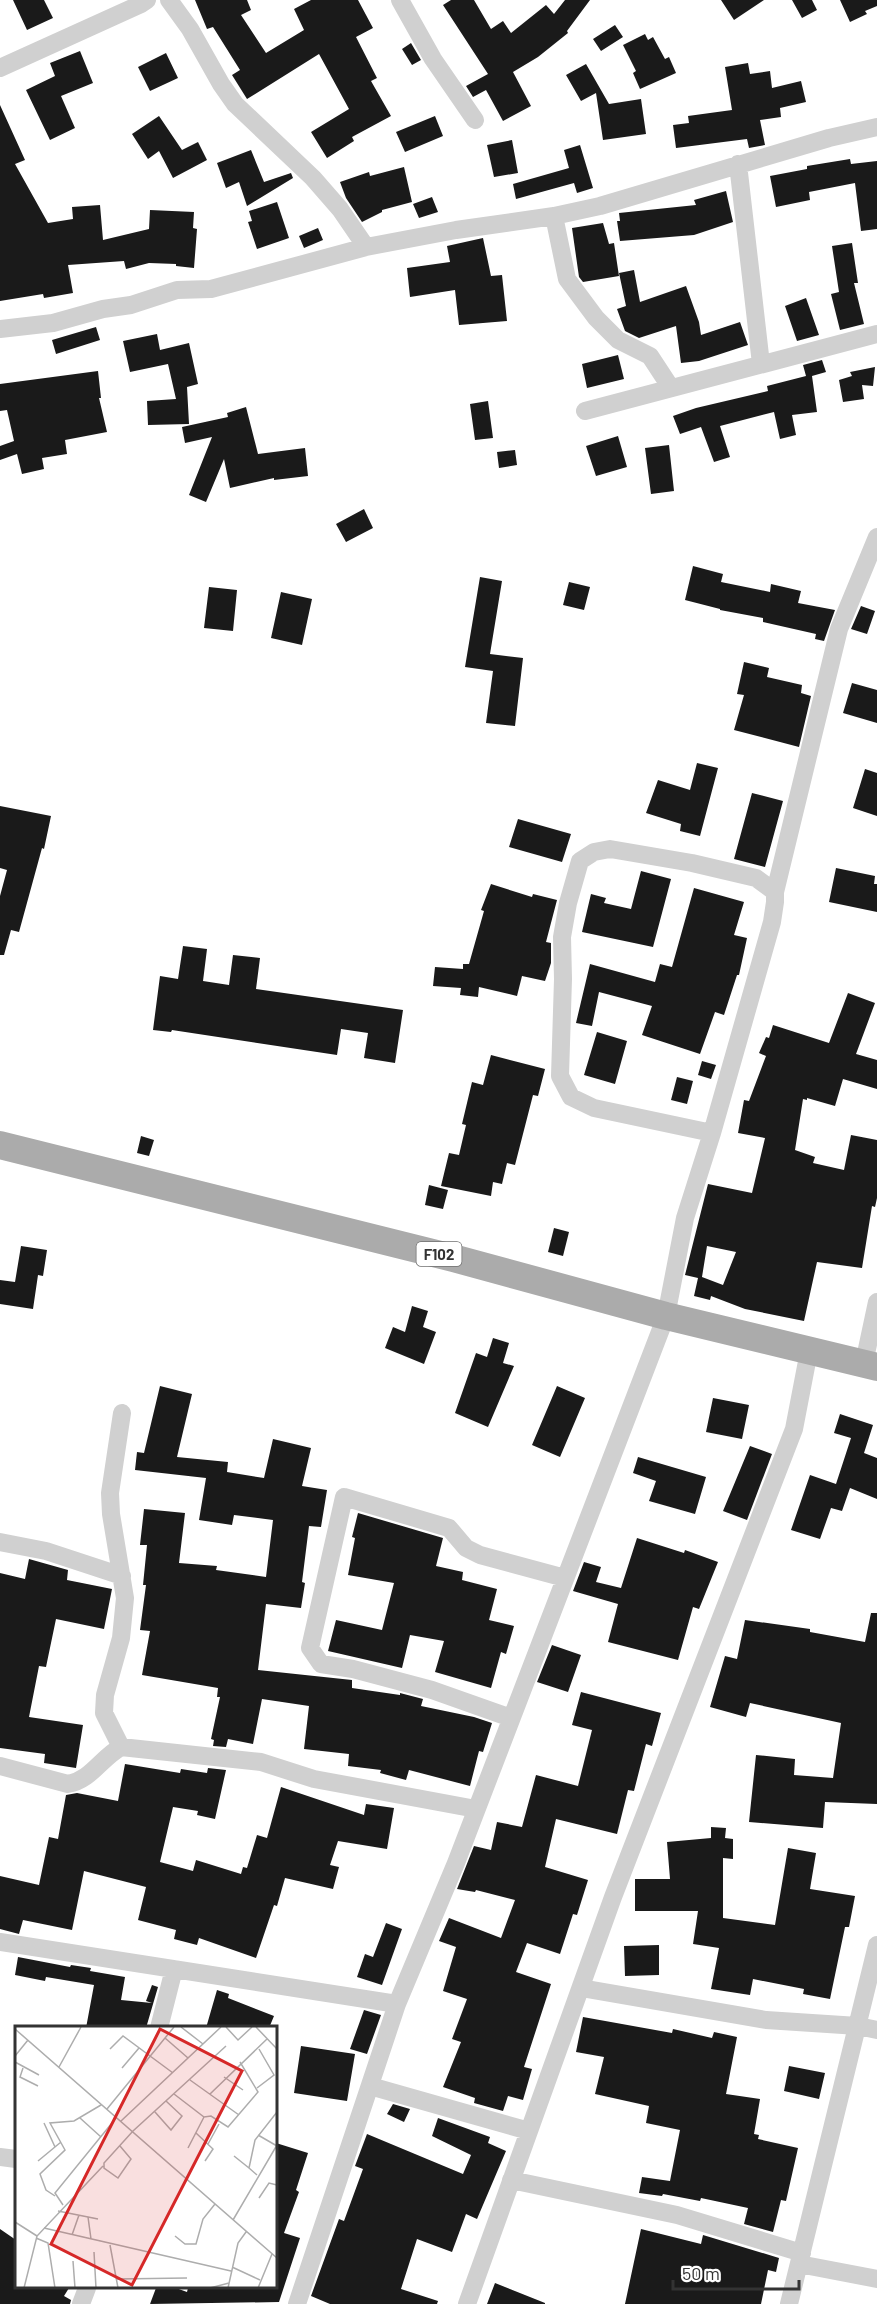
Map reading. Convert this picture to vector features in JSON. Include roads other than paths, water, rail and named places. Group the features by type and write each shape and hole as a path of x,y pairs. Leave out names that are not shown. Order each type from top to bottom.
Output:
{"main road":[{"name":"F102","path":"0,1145 453,1258 666,1316 870,1365"}],"street":[{"path":"0,68 147,0"},
{"path":"169,0 190,29 235,104 313,178 340,209 366,247"},
{"path":"400,0 433,59 475,120"},
{"path":"0,329 53,323 131,305 177,290 211,289 366,247 456,230 554,216 672,186 738,164 877,127"},
{"path":"738,164 760,364"},
{"path":"554,216 567,279 596,318 618,340 650,356 671,388"},
{"path":"585,411 877,334"},
{"path":"297,2304 397,2004 456,1863 666,1316 685,1218 712,1133 769,932 775,891 839,629 877,537"},
{"path":"712,1133 594,1108 571,1097 560,1076 562,937 568,903 580,861 594,852 610,849 692,863 756,878 775,891"},
{"path":"870,1365 877,1302"},
{"path":"467,2304 613,1897 794,1429 809,1352"},
{"path":"121,1747 104,1713 105,1695 122,1638 125,1598 111,1514 110,1493 122,1413"},
{"path":"511,1718 432,1690 321,1664 314,1657 310,1648 344,1497 449,1528 466,1548 480,1555 565,1578"},
{"path":"0,1542 46,1551 122,1576"},
{"path":"0,1766 68,1784 86,1777 110,1753 121,1747 261,1762 315,1779 476,1809"},
{"path":"0,1942 397,2004"},
{"path":"789,2304 877,1945"},
{"path":"160,2026 174,1969"},
{"path":"581,1988 766,2019 858,2026 877,2030"},
{"path":"370,2086 529,2131"},
{"path":"0,2157 15,2159"},
{"path":"511,2180 677,2215 800,2259 877,2279"},
{"path":"81,2304 87,2289"}]}
